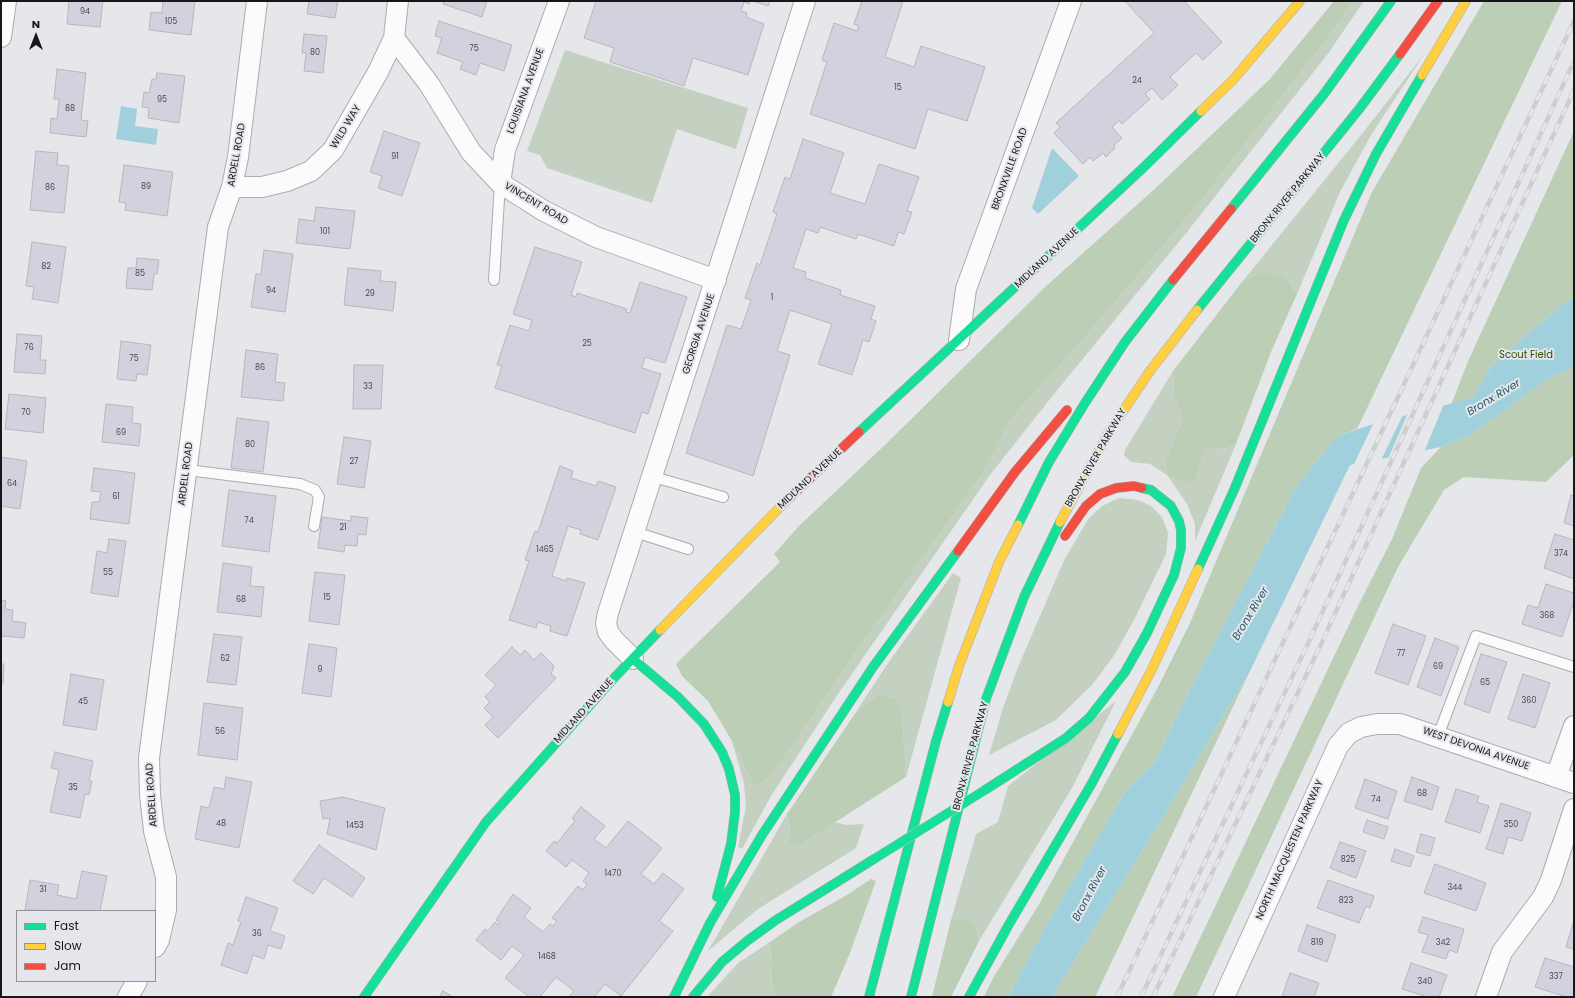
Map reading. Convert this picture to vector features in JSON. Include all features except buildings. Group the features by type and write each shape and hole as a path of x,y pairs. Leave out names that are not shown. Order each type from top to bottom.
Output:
{"main road":[{"name":"MIDLAND AVENUE","path":"364,997 486,822 598,696 791,495 1144,168 1232,81 1300,1"},
{"path":"674,997 710,923 778,810 878,661 1015,472 1125,342 1169,285 1324,94 1391,1"},
{"name":"BRONX RIVER PARKWAY","path":"911,997 974,743 998,665 1024,597 1056,528 1109,432 1150,370 1360,108 1438,1"},
{"path":"970,997 982,972 1092,783 1152,668 1234,490 1344,220 1376,154 1466,1"},
{"path":"869,997 884,946 936,741 972,628 1000,562 1049,462 1125,342"},
{"path":"693,997 722,962 747,941 782,916 1053,747 1078,728 1098,708 1121,678 1147,633 1177,566 1182,539 1180,526 1175,514 1165,500 1151,490 1142,487 1116,488 1100,494 1089,503 1080,515 1024,597"},
{"path":"633,659 683,702 704,724 722,752 729,769 735,795 733,830 710,923"},
{"path":"861,991 884,946"}],"street":[{"path":"1,37 6,1"},
{"name":"ARDELL ROAD","path":"156,946 159,940 166,910 166,876 154,831 150,795 149,758 218,227 232,187 238,157 257,1"},
{"name":"WILD WAY","path":"232,187 262,187 287,181 311,171 333,150 378,72 394,38 398,1"},
{"name":"LOUISIANA AVENUE","path":"500,183 505,150 559,1"},
{"name":"GEORGIA AVENUE","path":"633,659 610,636 606,623 806,1"},
{"name":"BRONXVILLE ROAD","path":"959,340 966,289 1071,1"},
{"name":"VINCENT ROAD","path":"394,38 429,84 471,152 500,183 544,211 596,238 716,280"},
{"name":"WEST DEVONIA AVENUE","path":"1377,724 1400,724 1565,780"},
{"name":"NORTH MACQUESTEN PARKWAY","path":"1224,997 1338,746 1349,733 1361,727 1377,724"},
{"path":"1565,780 1574,726"},
{"path":"1486,997 1502,952 1543,897 1551,880 1574,809"},
{"path":"128,997 136,982"}],"lane":[{"path":"494,280 500,183"},
{"path":"187,470 300,484 314,490 319,497 314,526"},
{"path":"654,477 723,498"},
{"path":"635,532 688,550"},
{"path":"1438,736 1476,636 1574,667"}],"green space":[{"path":"1334,1 1353,1 1329,36 1195,208 1086,336 1011,419 984,471 844,669 771,777 755,787 732,741 708,701 682,676 676,664 780,562 774,554 799,526 887,443 1044,288 1159,185 1270,79"},
{"path":"1353,1 1364,1 1327,55 1187,232 1054,394 990,475 840,691 771,796 742,849 738,847 746,806 744,783 732,741 755,787 771,777 844,669 984,471 1011,419 1086,336 1195,208 1329,36"},
{"path":"1484,1 1562,1 1357,429 1336,437 1296,487 1178,713 1155,762 1126,790 1046,926 1008,997 984,997 993,978 1038,906 1157,689 1190,623 1372,192"},
{"path":"565,50 748,108 736,149 677,129 652,203 547,168 540,155 527,151"},
{"path":"1425,53 1371,135 1340,192 1297,294 1289,281 1242,282 1365,130"},
{"path":"1574,131 1574,297 1563,304 1493,364 1472,398 1451,405 1469,359"},
{"path":"1260,273 1275,273 1289,281 1297,294 1271,352 1236,444 1227,448 1205,449 1196,479 1189,482 1167,475 1166,458 1183,419 1174,397 1173,371 1242,282"},
{"path":"1574,367 1574,455 1546,482 1464,477 1444,490 1398,567 1196,997 1172,997 1357,608 1392,539 1421,468 1441,447 1469,436 1549,378"},
{"path":"1173,371 1174,397 1183,419 1166,458 1196,479 1205,449 1227,448 1236,444 1195,541 1195,524 1187,504 1167,475 1150,464 1131,462 1124,455 1125,450"},
{"path":"1119,498 1138,500 1151,506 1162,517 1168,533 1166,554 1134,620 1115,654 1093,684 1056,720 989,755 1003,708 1018,667 1065,558 1089,518 1102,506"},
{"path":"953,573 961,578 906,777 902,712 877,695 854,715 888,663"},
{"path":"1250,671 1095,997 1052,997 1166,812"},
{"path":"877,695 896,699 902,712 906,777 798,846 789,843 790,828 787,814 854,715"},
{"path":"1116,701 1072,788 979,941 976,926 951,920 976,834 998,822 1008,786"},
{"path":"787,814 790,828 789,832 798,846 835,822 846,825 864,824 856,848 758,909 708,951"},
{"path":"871,879 876,881 850,953 831,997 776,997 772,987 770,942 799,922 847,895"},
{"path":"965,919 976,926 979,941 951,997 932,997 951,920"},
{"path":"770,942 772,987 776,997 707,997 738,963"}],"water":[{"path":"121,106 137,109 135,126 158,129 156,145 116,139"},
{"path":"1052,148 1079,176 1038,214 1032,208"},
{"name":"Bronx River","path":"1574,297 1574,367 1549,378 1469,436 1441,447 1350,465 1250,671 1166,812 1052,997 1008,997 1046,926 1126,790 1155,762 1178,713 1296,487 1336,437 1373,424 1472,398 1493,364 1563,304"}],"pier":[{"path":"1444,404 1424,452 1388,459 1408,413"},
{"path":"1403,415 1381,460 1353,466 1374,422"}],"railway":[{"path":"1117,997 1574,21"},
{"path":"1141,997 1311,637 1574,61"},
{"path":"1153,997 1322,642 1574,90"}],"traffic: fast":[{"path":"1231,209 1324,94 1391,1"},
{"path":"1197,310 1360,108 1400,54"},
{"path":"1198,569 1234,490 1344,220 1376,154 1422,75"},
{"path":"859,432 1143,168 1201,111"},
{"path":"1018,525 1049,462 1085,403 1125,342 1173,280"},
{"path":"985,790 1066,738 1089,718 1125,672 1147,633 1174,575 1181,548 1181,530 1179,521 1171,506 1151,490 1142,488"},
{"path":"911,997 986,699 1024,597 1060,522"},
{"path":"674,997 710,923 762,835 873,667 958,551"},
{"path":"364,997 486,822 614,678 660,630"},
{"path":"633,659 678,697 704,724 722,752 729,769 735,795 735,812 731,844 717,897"},
{"path":"869,997 936,741 948,702"},
{"path":"969,997 1008,926 1092,783 1118,734"},
{"path":"874,859 985,790"},
{"path":"693,997 722,962 747,941 776,920 874,859"}],"traffic: slow":[{"path":"1201,111 1232,81 1300,1"},
{"path":"1422,75 1466,1"},
{"path":"1060,522 1109,432 1150,371 1197,310"},
{"path":"660,630 784,503"},
{"path":"948,702 959,666 999,562 1018,525"},
{"path":"1118,734 1152,669 1198,569"}],"traffic: jam":[{"path":"1400,54 1438,1"},
{"path":"1173,280 1231,209"},
{"path":"958,551 1015,472 1067,410"},
{"path":"784,503 859,432"},
{"path":"1065,536 1086,506 1100,494 1116,488 1134,486 1142,488"}],"park label":[{"name":"Scout Field","path":"1526,355"}]}
